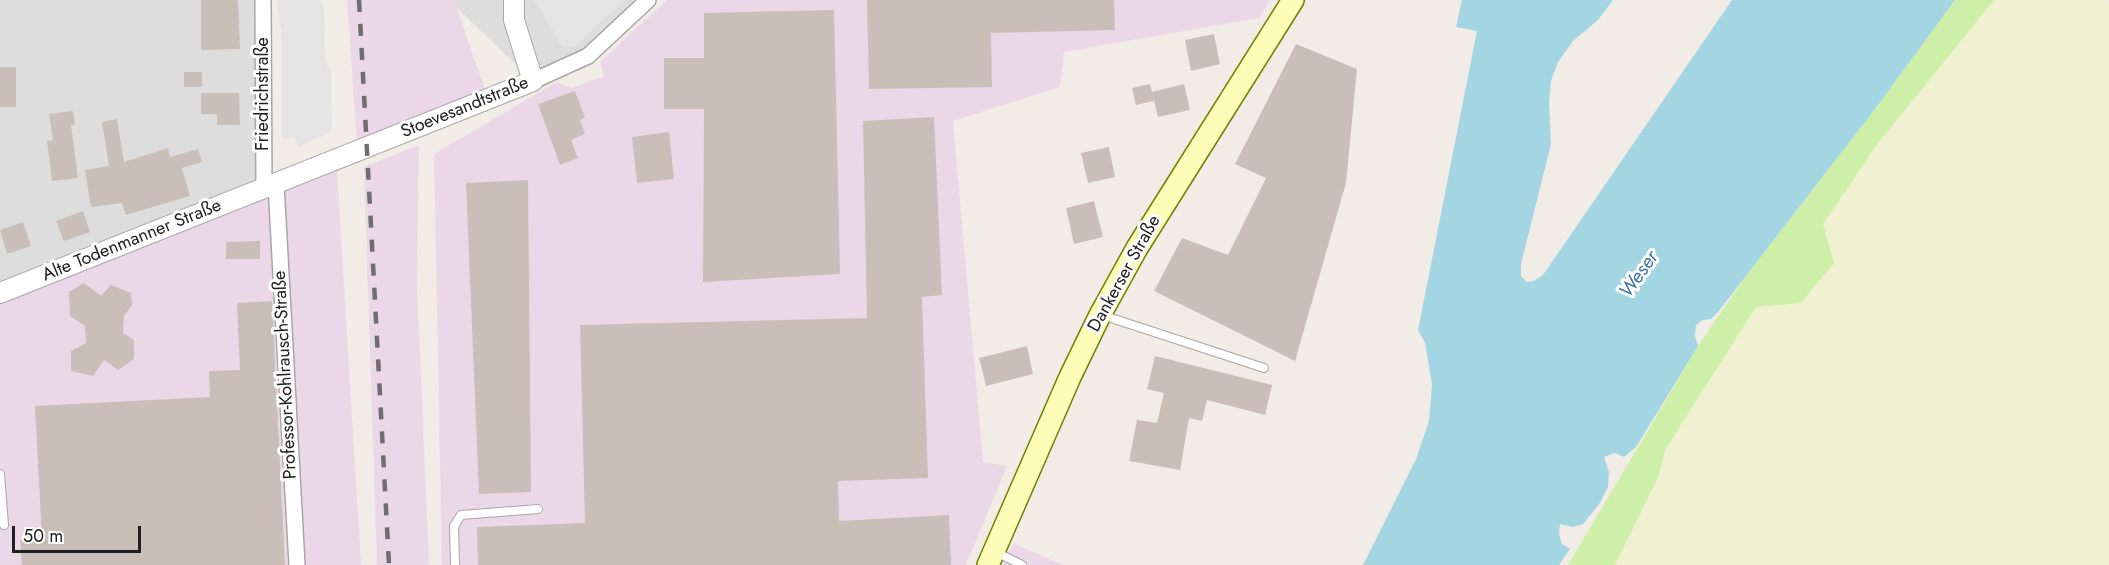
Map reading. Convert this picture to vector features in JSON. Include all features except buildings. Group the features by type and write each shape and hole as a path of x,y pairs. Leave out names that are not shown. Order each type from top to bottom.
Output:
{"main road":[{"name":"Dankerser Straße","path":"991,558 1070,377 1100,315 1137,248 1293,0"}],"street":[{"name":"Friedrichstraße","path":"263,0 270,186"},
{"path":"514,0 514,20 533,81"},
{"name":"Stoevesandtstraße","path":"270,186 533,81 588,56 648,0"},
{"name":"Alte Todenmanner Straße","path":"0,293 270,186"},
{"name":"Professor-Kohlrausch-Straße","path":"270,186 297,565"}],"lane":[{"path":"1100,315 1264,368"},
{"path":"0,474 4,525"},
{"path":"454,565 454,526 461,515 538,508"},
{"path":"991,558 1022,565"}],"shaded area":[{"path":"0,0 263,0 264,189 0,293"},
{"path":"277,0 321,0 324,7 325,61 331,72 332,132 298,147 295,138 282,139 282,41"},
{"path":"347,0 454,0 486,93 357,143"},
{"path":"454,0 653,0 588,56 533,81 454,5"},
{"path":"534,0 625,0 575,47 562,46"},
{"path":"667,0 1270,0 1259,18 1064,52 1060,87 953,121 983,462 1007,466 966,565 442,565 434,154 557,82 572,88 604,76 600,62"},
{"path":"419,145 417,282 429,565 377,565 364,167"},
{"path":"337,171 361,565 0,565 0,303"},
{"path":"1013,543 1063,565 1003,565"}],"green space":[{"path":"1955,0 1994,0 1875,147 1823,224 1834,263 1801,303 1756,307 1665,450 1659,475 1615,565 1568,565 1698,346 1743,280 1875,109"},
{"path":"1994,0 2105,0 2109,4 2109,565 1615,565 1659,475 1665,450 1756,307 1801,303 1833,264 1823,225 1875,147"}],"water":[{"name":"Weser","path":"1462,0 1613,0 1598,20 1573,41 1558,62 1551,81 1549,103 1551,144 1521,264 1521,276 1527,282 1534,281 1543,275 1732,0 1955,0 1875,109 1718,312 1711,319 1703,320 1696,325 1695,336 1698,346 1636,447 1624,457 1615,453 1604,457 1609,472 1608,487 1600,503 1583,524 1573,527 1560,524 1559,534 1562,544 1570,549 1559,565 1363,565 1416,459 1429,421 1432,384 1425,343 1418,330 1477,31 1456,27"}],"railway":[{"path":"359,0 389,565"}]}
